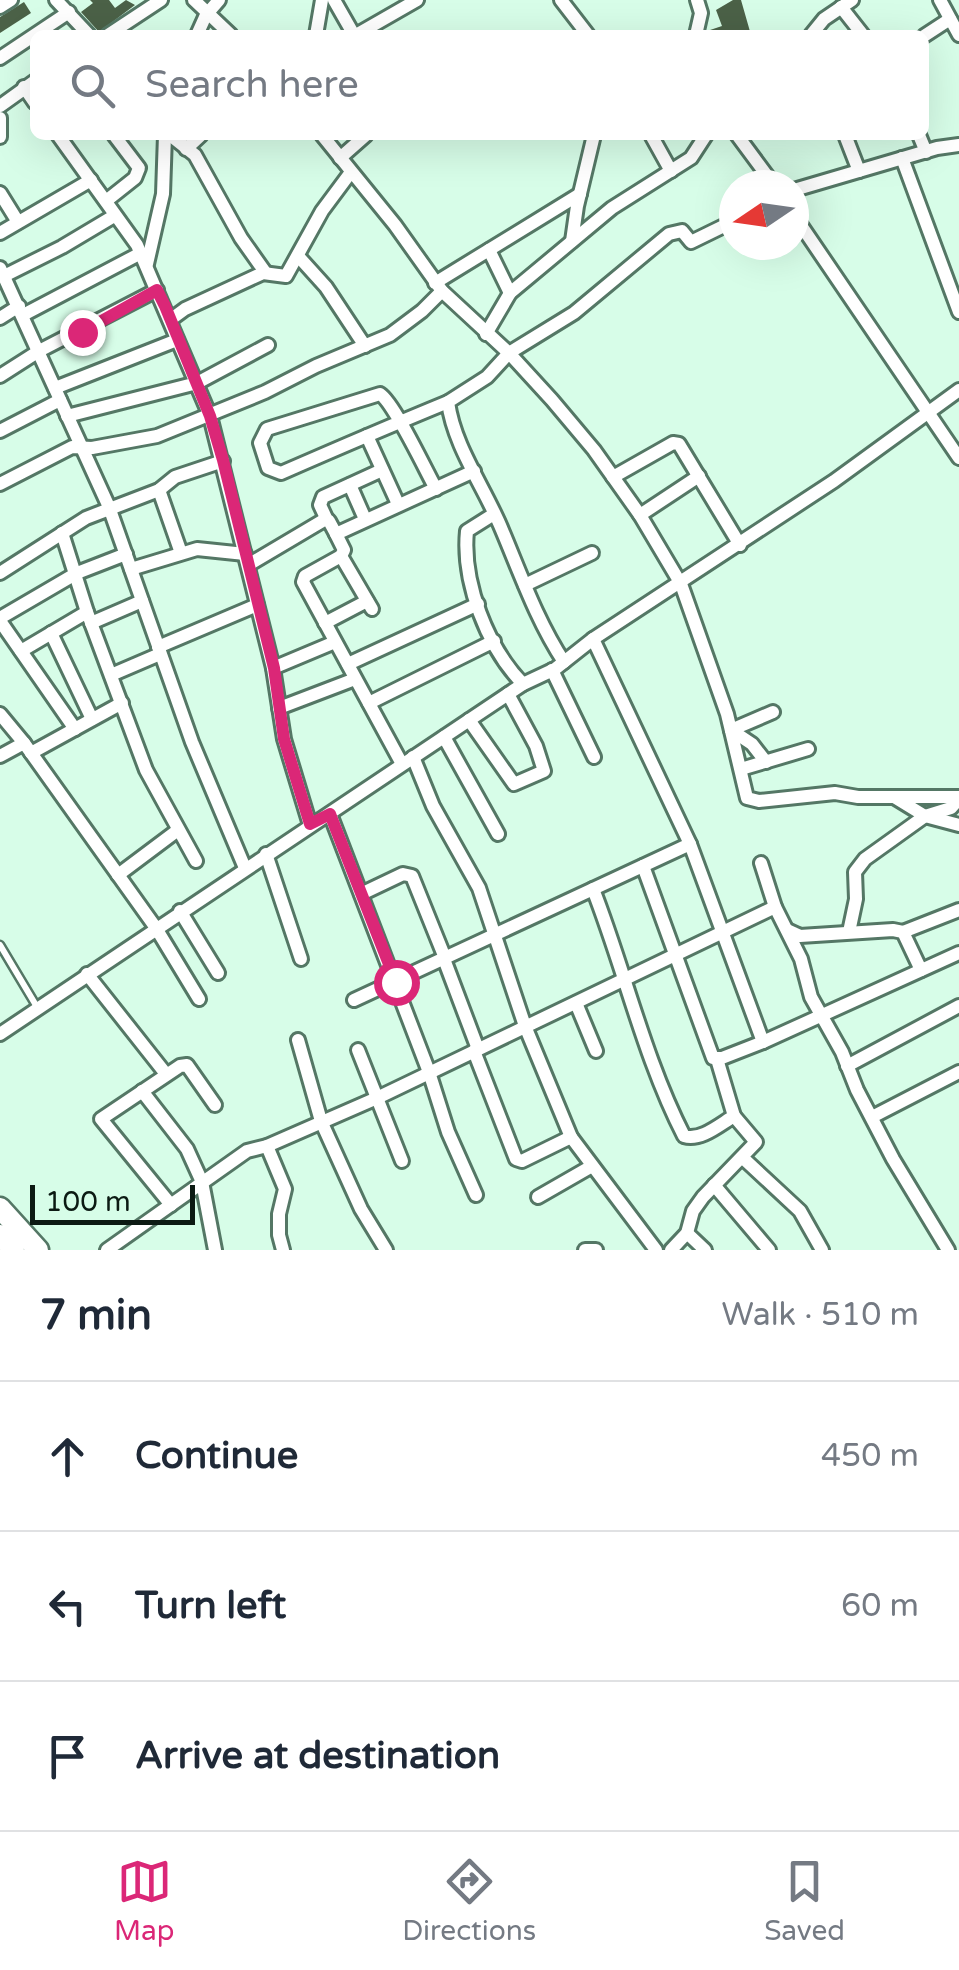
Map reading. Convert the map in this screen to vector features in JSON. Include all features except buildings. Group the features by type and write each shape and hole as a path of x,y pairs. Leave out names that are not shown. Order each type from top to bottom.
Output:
{"main road":[{"path":"0,1208 38,1250"},
{"path":"0,1235 14,1250"}],"street":[{"path":"0,7 11,0"},
{"path":"56,0 85,30"},
{"path":"116,30 161,0"},
{"path":"194,0 224,30"},
{"path":"199,30 219,0"},
{"path":"318,30 322,0"},
{"path":"334,0 352,30"},
{"path":"364,30 417,0"},
{"path":"696,0 701,14 697,30"},
{"path":"940,0 959,35"},
{"path":"567,2 585,30"},
{"path":"816,30 846,3 860,30"},
{"path":"42,30 69,12"},
{"path":"929,33 950,19"},
{"path":"0,58 30,38"},
{"path":"0,106 30,84"},
{"path":"0,118 0,136"},
{"path":"62,140 143,260 210,416 274,668 284,739 310,824"},
{"path":"106,201 138,174 136,161 118,140"},
{"path":"143,260 163,194 167,140"},
{"path":"174,140 195,155 241,238 265,272"},
{"path":"186,149 196,140"},
{"path":"326,140 395,225 438,287 509,353 552,400 640,515 681,584 732,730 747,798 750,801 835,792 959,798"},
{"path":"340,158 360,140"},
{"path":"572,241 593,140"},
{"path":"657,140 671,171"},
{"path":"486,334 510,293 612,208 692,158 703,140"},
{"path":"742,140 763,170"},
{"path":"847,140 859,171"},
{"path":"920,140 926,152"},
{"path":"809,186 959,145"},
{"path":"902,158 959,312"},
{"path":"170,320 185,309 265,272 284,277 322,211 351,172"},
{"path":"0,233 91,180"},
{"path":"0,193 18,222"},
{"path":"0,484 72,446 82,449 156,436 210,416 390,335 422,312 438,287 489,250 580,194"},
{"path":"114,216 62,248 2,272 110,507 158,651 245,868"},
{"path":"436,489 399,422 387,398 380,394 267,429 260,442 268,468 281,473 399,422 448,402 487,376 509,353 574,313 669,234 682,231 691,242 719,228"},
{"path":"809,245 959,458"},
{"path":"489,250 510,293"},
{"path":"298,256 326,287 365,346"},
{"path":"0,318 143,260"},
{"path":"0,376 157,290"},
{"path":"1,429 57,394 177,340"},
{"path":"67,416 196,384 268,345"},
{"path":"0,1034 310,824 523,684 558,666 834,482 959,390"},
{"path":"448,402 456,430 526,585 594,757"},
{"path":"367,436 398,504"},
{"path":"613,477 673,443 684,449 740,545"},
{"path":"0,573 110,507 159,490 175,478 223,460"},
{"path":"382,470 320,501 344,550 341,556 303,579 355,679 408,761 478,888 525,1026 571,1138 651,1249"},
{"path":"336,534 474,471"},
{"path":"640,515 699,476"},
{"path":"350,485 365,520"},
{"path":"159,490 181,553"},
{"path":"494,514 467,531 467,568 506,667 523,684"},
{"path":"131,569 197,550 247,560 327,520"},
{"path":"62,533 146,770 196,861"},
{"path":"526,585 592,552"},
{"path":"75,729 0,619 77,573 126,554"},
{"path":"325,623 369,605 341,556"},
{"path":"22,651 89,617 142,602"},
{"path":"348,664 478,604"},
{"path":"111,675 257,605"},
{"path":"52,633 92,720"},
{"path":"593,640 690,844 763,1042"},
{"path":"369,703 494,641"},
{"path":"274,668 335,642"},
{"path":"279,708 355,679"},
{"path":"469,720 514,784 544,771 536,746 508,694"},
{"path":"0,756 75,729 122,703"},
{"path":"732,730 773,712"},
{"path":"0,714 156,928 199,999"},
{"path":"732,730 752,744 766,762"},
{"path":"444,737 498,834"},
{"path":"741,769 808,749"},
{"path":"894,797 925,816 959,825"},
{"path":"849,932 856,899 855,872 865,859 925,816 951,808 959,798"},
{"path":"330,814 396,982 448,1132 476,1196"},
{"path":"118,875 178,830"},
{"path":"354,1000 690,844"},
{"path":"266,854 301,959"},
{"path":"761,863 775,907 801,959 811,996 892,1159 948,1250"},
{"path":"643,866 710,1054 717,1059 734,1116 756,1142 714,1185 693,1212 687,1233 671,1250"},
{"path":"361,894 403,874 412,876 516,1159 522,1161 571,1138"},
{"path":"593,890 653,1065 684,1136 690,1139 701,1135 734,1116"},
{"path":"107,1250 246,1151 267,1146 377,1098 775,907"},
{"path":"787,930 800,936 904,932 959,910"},
{"path":"180,911 218,973"},
{"path":"904,932 921,970"},
{"path":"717,1059 959,953"},
{"path":"88,974 166,1074"},
{"path":"576,1003 596,1050"},
{"path":"847,1066 959,1006"},
{"path":"298,1040 321,1120 361,1209 386,1250"},
{"path":"358,1050 402,1161"},
{"path":"171,1205 102,1122 102,1116 166,1074 187,1065 215,1105"},
{"path":"872,1117 959,1072"},
{"path":"142,1091 187,1149 202,1182 215,1250"},
{"path":"267,1146 285,1189 279,1214 279,1236 284,1250"},
{"path":"744,1158 800,1211 822,1250"},
{"path":"538,1197 592,1166"},
{"path":"714,1185 769,1250"},
{"path":"687,1233 705,1250"},
{"path":"585,1250 596,1250"}],"lane":[{"path":"0,945 38,1008"}],"route":[{"path":"82,332 157,290 165,306 210,416 223,460 274,668 284,739 296,784 310,824 330,814 396,982"}]}
